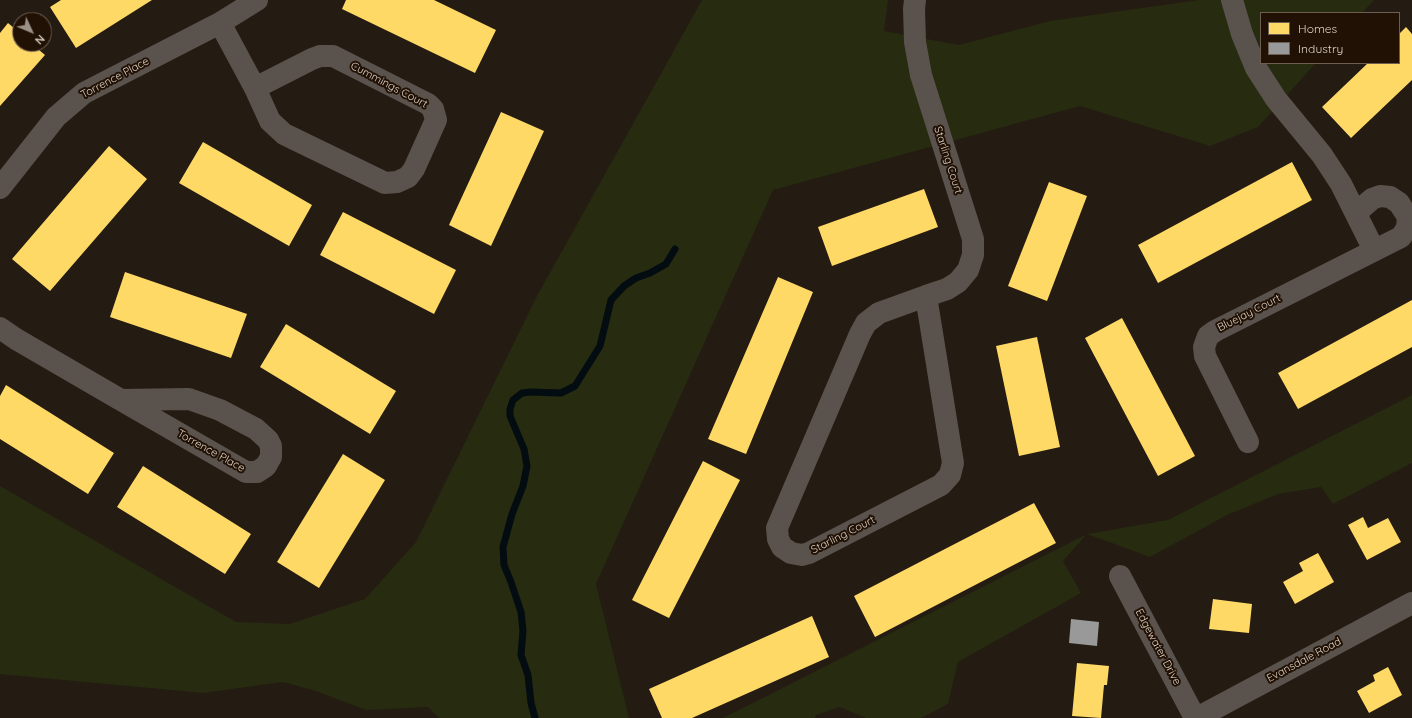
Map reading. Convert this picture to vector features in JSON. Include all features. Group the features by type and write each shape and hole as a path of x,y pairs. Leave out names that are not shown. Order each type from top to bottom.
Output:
{"street":[{"name":"Torrence Place","path":"0,188 56,117 84,94 220,23 257,0"},
{"name":"Starling Court","path":"915,0 914,42 920,75 973,239 973,255 968,270 958,282 947,289 926,296 879,312 866,323 777,528 778,539 782,547 791,553 802,555 809,553 941,485 950,475 953,463 926,296"},
{"path":"1232,0 1242,34 1256,68 1276,99 1322,155 1341,184 1374,250"},
{"name":"Cummings Court","path":"220,23 255,88 270,120 284,134 385,182 397,182 408,177 414,169 436,120 433,109 428,104 333,56 320,56 312,59 255,88"},
{"name":"Bluejay Court","path":"1248,442 1205,356 1204,347 1208,336 1215,330 1401,237 1407,228 1408,217 1399,203 1390,197 1380,196 1372,199 1356,213"},
{"name":"Torrence Place","path":"0,328 16,339 121,400 246,472 257,472 266,466 271,457 271,446 268,440 256,429 220,410 189,399 121,400"},
{"name":"Edgewater Drive","path":"1120,576 1196,718"},
{"name":"Evansdale Road","path":"1196,718 1412,603"}],"green space":[{"path":"702,0 888,0 884,31 959,45 1050,21 1199,0 1374,0 1363,12 1260,12 1260,64 1315,64 1258,127 1210,146 1080,106 773,190 596,584 629,718 439,718 428,707 366,710 316,691 283,682 203,693 0,674 0,486 236,622 290,624 365,599 416,542 537,296"},
{"path":"1412,395 1412,463 1333,504 1321,487 1278,494 1227,515 1150,557 1087,534 1168,520"},
{"path":"1087,534 1063,561 1081,593 958,662 948,704 921,718 866,718 840,707 816,715 815,718 723,718"}],"building: Homes":[{"path":"61,0 152,0 76,48 50,7"},
{"path":"346,0 434,0 496,30 475,73 342,9"},
{"path":"8,23 12,26 12,52 41,52 45,55 0,106 0,33"},
{"path":"1406,27 1412,34 1412,80 1351,138 1322,107 1367,64 1400,64 1400,33"},
{"path":"501,112 544,131 491,246 449,225"},
{"path":"203,142 312,205 289,246 179,183"},
{"path":"109,146 147,179 50,291 12,259"},
{"path":"1292,162 1312,200 1158,283 1138,245"},
{"path":"1049,182 1087,196 1047,301 1008,286"},
{"path":"924,189 938,227 832,266 818,227"},
{"path":"343,212 456,270 434,314 320,255"},
{"path":"125,272 247,314 231,358 110,317"},
{"path":"778,277 813,292 746,454 708,439"},
{"path":"1412,300 1412,347 1298,409 1278,373"},
{"path":"1122,318 1195,456 1158,476 1085,338"},
{"path":"286,324 396,391 370,434 260,367"},
{"path":"1037,337 1060,447 1019,456 996,346"},
{"path":"6,385 114,453 88,494 0,439 0,396"},
{"path":"343,454 385,480 319,588 277,562"},
{"path":"703,461 740,480 669,618 632,600"},
{"path":"143,466 251,534 225,574 117,507"},
{"path":"1034,503 1056,543 875,637 854,596"},
{"path":"1363,517 1368,528 1388,518 1401,542 1367,560 1348,525"},
{"path":"1318,553 1334,582 1295,604 1283,582 1303,571 1299,563"},
{"path":"1213,599 1252,604 1249,633 1209,629"},
{"path":"812,616 829,657 692,718 662,718 649,689"},
{"path":"1077,663 1109,666 1107,685 1104,685 1101,718 1072,716"},
{"path":"1388,667 1402,695 1369,713 1357,691 1375,681 1373,675"}],"building: Industry":[{"path":"1071,619 1099,622 1097,646 1069,643"}],"waterway":[{"path":"535,718 531,703 528,675 521,655 523,631 521,612 504,565 503,547 512,514 523,486 527,466 524,449 510,416 510,409 513,400 522,393 561,393 575,386 600,346 611,300 624,286 636,278 650,273 666,264 675,249"}]}
